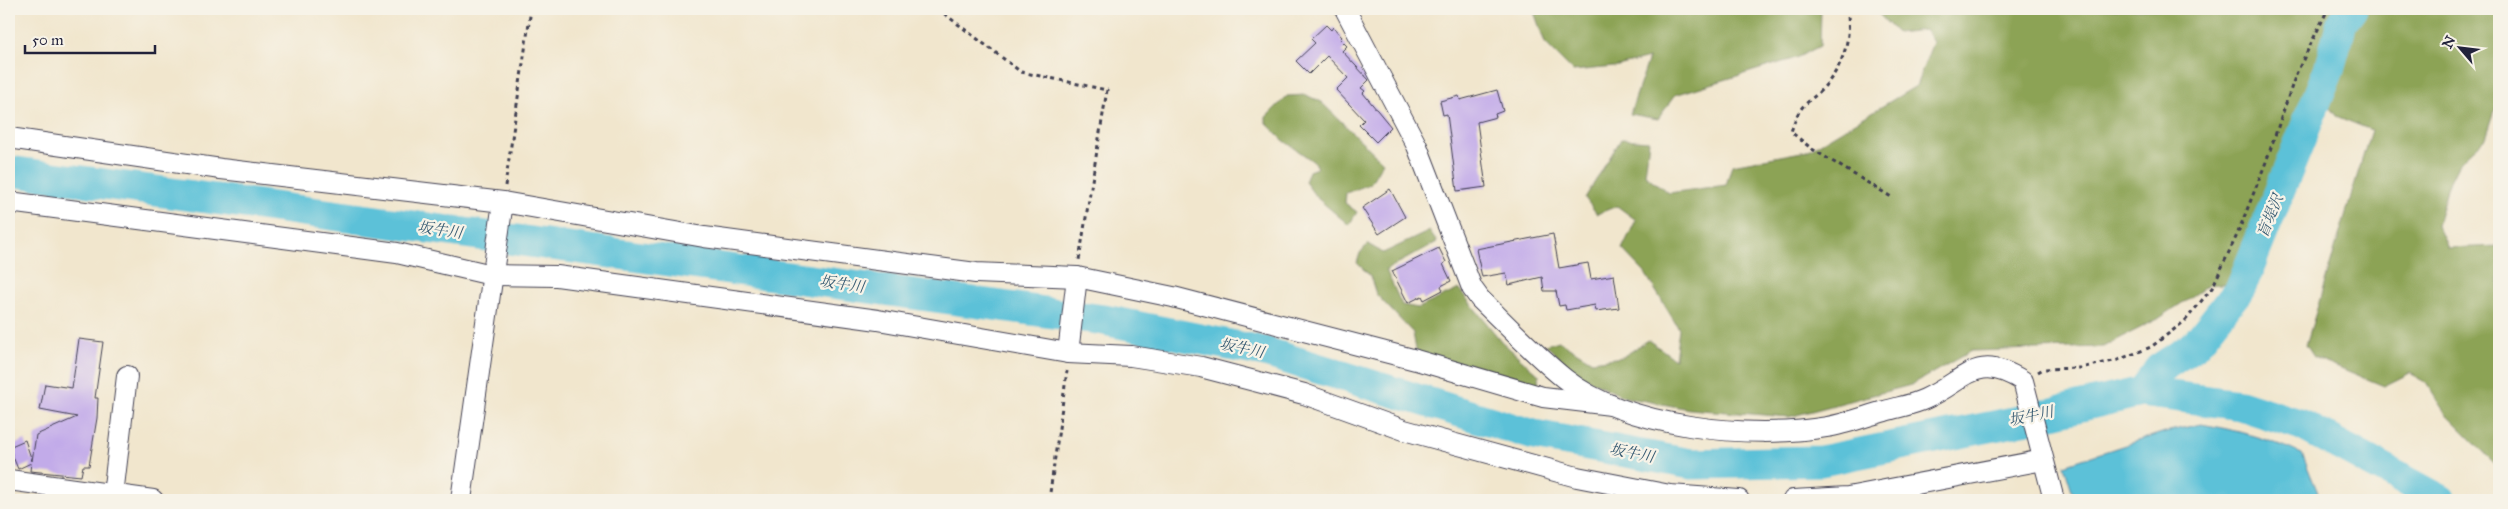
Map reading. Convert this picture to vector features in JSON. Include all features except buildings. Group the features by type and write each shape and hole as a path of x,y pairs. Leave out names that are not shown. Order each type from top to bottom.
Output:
{"street":[{"path":"1345,9 1418,146 1472,288 1480,298 1566,380 1611,406"},
{"path":"9,138 221,169 503,202 733,241 1182,300 1416,360 1543,397 1611,406 1686,427 1782,432 1828,427 1924,399 1981,369 1992,367 2006,370 2025,388 2054,500"},
{"path":"9,202 396,253 492,275 557,276 1068,346 1201,367 1304,394 1404,430 1577,477 1669,497 1739,500"},
{"path":"461,500 503,202"},
{"path":"1068,346 1076,285"},
{"path":"113,495 127,376"},
{"path":"1793,500 1848,497 2043,460"},
{"path":"9,480 153,500"}],"path":[{"path":"503,202 530,9"},
{"path":"938,9 1021,72 1107,90 1076,285"},
{"path":"1847,9 1850,25 1847,50 1824,87 1797,112 1791,132 1812,149 1893,198"},
{"path":"2025,388 2043,369 2080,368 2118,360 2151,346 2185,321 2212,288 2237,236 2266,162 2296,74 2328,9"},
{"path":"1049,500 1066,377 1068,346"}],"green space":[{"path":"1533,9 1821,9 1820,46 1796,58 1675,95 1658,119 1630,114 1649,58 1614,67 1573,71 1545,43"},
{"path":"1874,9 2345,9 2331,31 2308,103 2234,283 2209,285 2158,319 2103,347 1971,351 1911,385 1789,417 1689,409 1624,397 1577,374 1546,345 1559,341 1592,361 1623,357 1648,340 1675,359 1679,329 1645,273 1622,249 1636,220 1617,206 1597,214 1585,198 1621,139 1649,141 1645,175 1669,193 1726,185 1732,165 1807,151 1916,86 1933,42 1925,30 1897,33"},
{"path":"2365,9 2499,9 2499,98 2486,138 2459,163 2448,185 2437,225 2448,248 2499,246 2499,468 2447,416 2426,383 2410,373 2384,386 2314,357 2306,345 2371,130 2336,116 2327,104 2346,42 2357,19"},
{"path":"1306,95 1321,102 1383,162 1370,184 1346,193 1345,203 1357,212 1349,225 1316,197 1305,182 1309,171 1317,168 1314,162 1283,140 1266,123 1266,117 1287,96"},
{"path":"1430,231 1437,242 1386,270 1402,305 1418,308 1459,289 1501,341 1539,375 1538,384 1424,356 1416,350 1413,333 1376,294 1370,276 1357,263 1360,253 1368,244 1383,253"}],"water":[{"path":"2201,424 2253,436 2302,454 2321,500 2075,500 2064,465 2165,432"}],"waterway":[{"name":"盲堤沢","path":"2141,392 2159,369 2195,345 2241,287 2329,69 2342,22 2352,9"},
{"name":"坂牛川","path":"9,171 1104,320 1265,352 1534,435 1691,464 1821,461 2014,422 2141,392 2240,405 2302,425 2441,500"}]}
